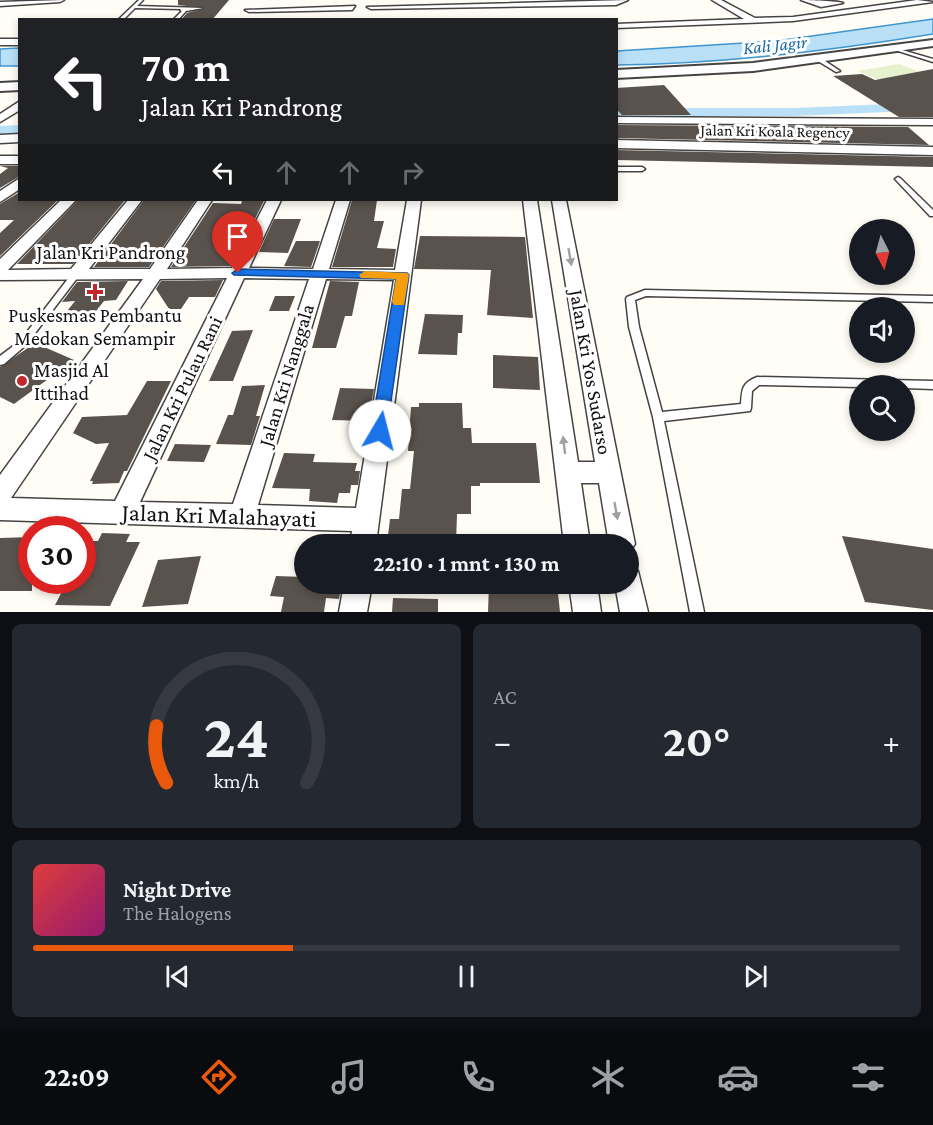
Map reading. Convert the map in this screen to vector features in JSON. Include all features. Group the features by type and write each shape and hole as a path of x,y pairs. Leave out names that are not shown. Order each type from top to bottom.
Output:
{"street":[{"path":"1,2 60,0"},
{"path":"260,0 249,10 352,4"},
{"path":"368,18 371,4 616,3 624,0"},
{"path":"716,0 757,22"},
{"path":"805,0 821,5 866,0"},
{"path":"618,26 757,22 823,16 933,0"},
{"path":"0,42 18,42"},
{"path":"618,74 753,67 820,60 933,43"},
{"path":"0,87 18,86"},
{"path":"0,119 18,106"},
{"name":"Jalan Kri Koala Regency","path":"618,120 933,122"},
{"path":"0,139 18,138"},
{"name":"Jalan Kri Koala Regency","path":"618,144 933,151"},
{"path":"0,160 18,160"},
{"path":"0,198 18,184"},
{"path":"0,268 68,201"},
{"path":"77,273 134,201"},
{"path":"0,494 204,201"},
{"name":"Jalan Kri Pulau Rani","path":"122,512 274,201"},
{"name":"Jalan Kri Nanggala","path":"242,516 343,201"},
{"path":"365,532 414,201"},
{"name":"Jalan Kri Yos Sudarso","path":"530,201 576,534"},
{"name":"Jalan Kri Yos Sudarso","path":"559,201 620,534"},
{"path":"533,223 564,223"},
{"path":"0,244 24,244"},
{"name":"Jalan Kri Pandrong","path":"0,274 403,275"},
{"path":"567,473 609,472"},
{"name":"Jalan Kri Malahayati","path":"0,508 242,516 365,532"},
{"path":"354,612 357,594"},
{"path":"584,594 587,612"},
{"path":"631,594 634,612"}],"lane":[{"path":"122,18 141,0"},
{"path":"147,7 155,0"},
{"path":"134,7 184,9 200,7 192,15"},
{"path":"177,18 184,9"},
{"path":"897,49 933,61"},
{"path":"820,60 838,71"},
{"path":"618,169 642,169"},
{"path":"898,179 933,214"},
{"path":"0,361 23,343 77,273"},
{"path":"697,612 658,417 629,303 633,296 645,293 933,299"},
{"path":"658,417 747,408 747,389 757,381 933,385"}],"green space":[{"path":"899,64 933,77 909,91 857,71"}],"water":[{"name":"Kali Jagir","path":"933,19 933,34 894,40 736,59 618,65 618,51 776,41"},
{"path":"18,48 18,66 0,66 0,49"}],"building":[{"path":"178,0 229,0 214,18 183,18 187,13 205,8 178,5"},
{"path":"933,69 933,117 899,117 833,76 862,74 875,80"},
{"path":"664,85 691,115 622,115 618,111 618,88"},
{"path":"618,125 908,127 929,145 618,138"},
{"path":"618,150 933,157 933,167 618,160"},
{"path":"0,166 18,166 18,177 0,188 0,174 8,168"},
{"path":"18,193 18,201 57,201 0,256 0,233 14,220 0,220 0,204"},
{"path":"77,201 124,201 73,264 17,264"},
{"path":"143,201 195,201 149,267 94,267"},
{"path":"242,201 264,201 231,266 171,267 213,203 241,204"},
{"path":"352,201 377,201 374,221 384,221 377,248 396,249 393,267 332,267"},
{"path":"274,219 301,219 288,253 259,252"},
{"path":"420,236 525,237 533,318 487,315 491,270 414,269"},
{"path":"296,241 320,241 311,267 284,266"},
{"path":"223,280 215,297 189,297 181,309 169,309 156,289 161,281"},
{"path":"128,281 116,300 104,301 88,321 60,320 75,301 62,302 77,282"},
{"path":"330,281 359,282 352,316 345,316 336,348 312,348"},
{"path":"275,296 295,296 289,311 269,311"},
{"path":"425,314 463,315 462,333 458,333 457,355 418,354"},
{"path":"253,330 233,381 209,381 232,331"},
{"name":"Masjid Al Ittihad","path":"35,343 74,360 14,404 0,397 0,367"},
{"path":"493,355 538,357 540,390 493,388"},
{"path":"147,381 171,381 127,471 124,471 119,483 92,484 93,481 90,481 109,443 96,444 73,433 82,417 127,415"},
{"path":"265,385 256,416 260,416 251,445 216,444 228,415 233,415 242,386"},
{"path":"340,388 374,389 368,421 332,420"},
{"path":"419,403 462,403 463,428 471,428 472,443 536,443 540,483 480,483 480,486 471,486 471,514 457,514 456,534 388,534 390,519 399,519 402,489 410,489 414,451 408,451 411,407 419,407"},
{"path":"175,444 211,445 204,462 167,461"},
{"path":"284,453 315,454 313,462 357,463 355,471 360,471 358,485 351,485 350,493 339,493 337,503 309,501 310,489 272,488"},
{"path":"102,533 130,534 126,542 140,542 110,606 55,605 61,594 96,594 96,541"},
{"path":"842,536 933,549 933,610 865,602"},
{"path":"18,537 18,591 0,591 0,538"},
{"path":"201,556 188,604 142,607 158,560"},
{"path":"276,576 294,577 294,594 340,594 339,599 326,598 324,612 281,612 284,597 270,596"},
{"path":"489,594 558,594 560,612 488,612"},
{"path":"393,598 438,599 438,612 392,612"}],"waterway":[{"path":"618,112 795,112 933,106"},
{"path":"0,130 18,129"}],"slow traffic":[{"path":"365,275 403,275 399,302"}],"place":[{"name":"Puskesmas Pembantu Medokan Semampir","path":"95,292"},
{"name":"Masjid Al Ittihad","path":"22,381"}],"route":[{"path":"238,273 403,275 380,431"}]}
